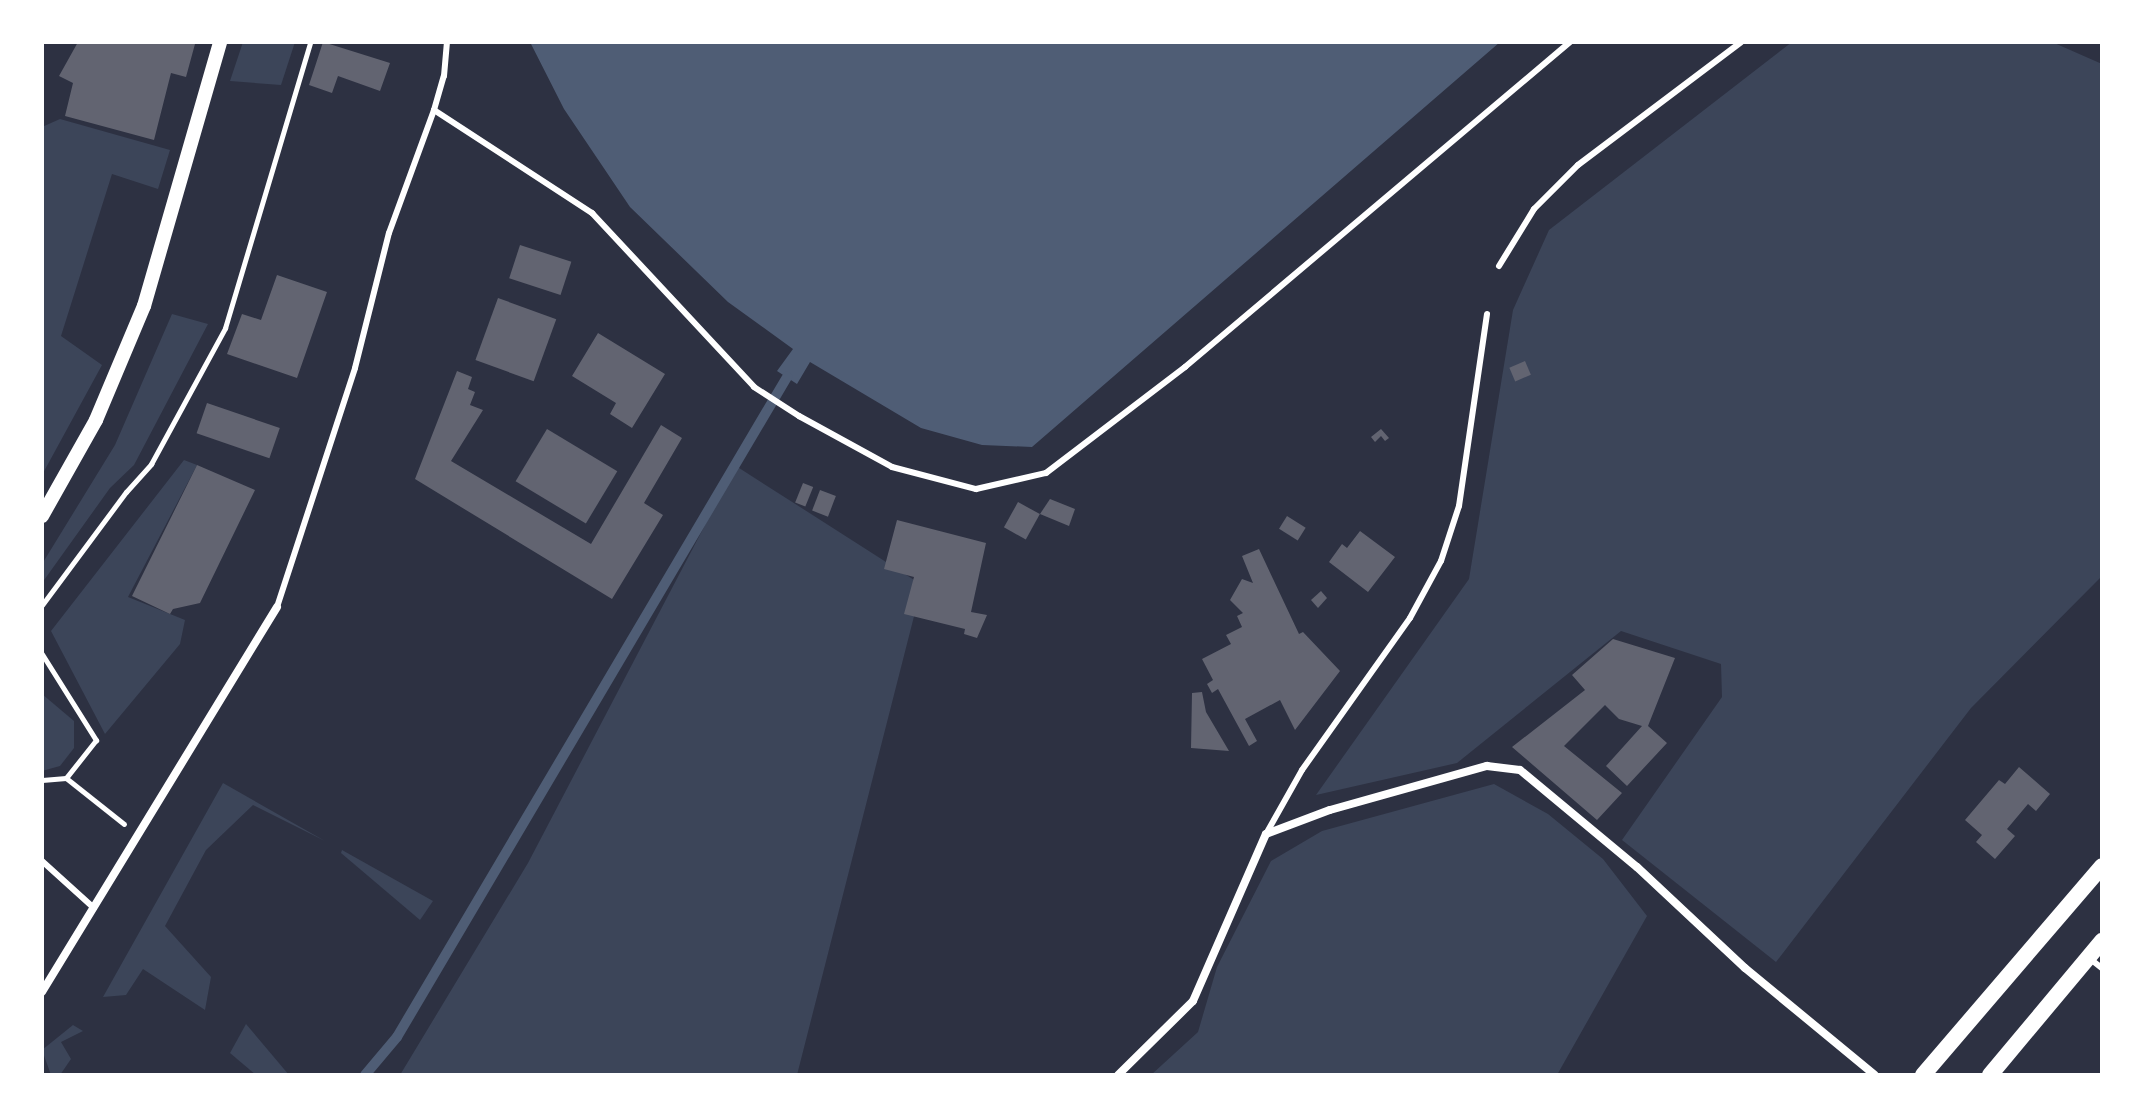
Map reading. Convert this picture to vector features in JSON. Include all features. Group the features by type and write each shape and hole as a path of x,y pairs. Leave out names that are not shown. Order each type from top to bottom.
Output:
{"main road":[{"path":"1923,1075 2102,866"},
{"path":"1990,1075 2095,962 2102,941"}],"street":[{"path":"42,516 96,420 144,306 220,42"},
{"path":"42,992 277,607"},
{"path":"1118,1075 1193,1001 1266,834 1330,810 1487,766 1520,770 1637,867 1745,968 1875,1075"}],"lane":[{"path":"277,607 355,368 389,233 434,110 444,76 447,42"},
{"path":"434,110 592,213 754,387 799,416 892,467 976,489 1046,473 1185,367 1570,42"},
{"path":"1499,266 1534,209 1578,165 1741,42"},
{"path":"1266,834 1302,770 1410,618 1441,561 1459,506 1487,314"},
{"path":"42,861 94,908"}],"path":[{"path":"42,605 151,464 225,328 287,108 310,42"},
{"path":"42,654 96,740 66,778"},
{"path":"42,780 66,778 138,834"}],"shaded area":[{"path":"243,42 295,42 281,85 230,81"},
{"path":"530,42 1500,42 1032,447 982,445 921,428 810,362 797,384 777,371 793,349 728,302 630,207 564,109"},
{"path":"1792,42 2052,42 2102,64 2102,576 1971,708 1776,962 1622,840 1722,697 1721,664 1621,631 1457,763 1316,795 1469,579 1513,310 1549,230"},
{"path":"60,119 170,150 158,189 112,174 61,336 102,365 42,475 42,127"},
{"path":"172,314 208,324 134,465 110,488 42,583 42,564 115,445"},
{"path":"184,460 197,465 128,597 185,620 180,644 105,734 51,631"},
{"path":"736,466 922,585 797,1075 400,1075 528,863"},
{"path":"42,694 74,721 74,748 60,766 42,771"},
{"path":"223,783 325,841 253,805 206,850 165,926 211,977 205,1010 143,969 126,995 103,997"},
{"path":"1494,784 1548,814 1603,859 1647,916 1557,1075 1151,1075 1198,1032 1217,967 1271,861 1322,831"},
{"path":"342,850 433,901 420,920 341,853"},
{"path":"246,1024 289,1075 256,1075 230,1053"},
{"path":"73,1025 83,1031 61,1042 71,1059 60,1075 51,1075 42,1050"}],"building":[{"path":"78,42 195,44 186,77 171,73 154,140 65,116 73,83 59,76"},
{"path":"323,42 390,63 380,91 338,76 332,93 309,85"},
{"path":"520,245 571,262 561,295 509,278"},
{"path":"277,275 327,292 297,378 227,354 242,314 261,320"},
{"path":"498,298 556,319 534,381 475,360"},
{"path":"598,333 665,374 632,428 610,414 616,403 572,376"},
{"path":"1525,361 1531,375 1515,381 1509,368"},
{"path":"457,371 472,377 468,389 475,392 470,405 483,410 451,461 591,544 661,425 682,438 644,503 663,515 612,599 415,479"},
{"path":"207,403 280,428 269,458 197,433"},
{"path":"547,429 617,471 586,524 516,481"},
{"path":"1381,429 1389,438 1385,441 1381,436 1375,442 1371,437"},
{"path":"197,465 255,490 200,603 173,609 170,614 132,596"},
{"path":"803,483 813,487 805,507 795,502"},
{"path":"820,490 836,496 828,517 812,511"},
{"path":"1050,499 1075,509 1069,526 1040,514"},
{"path":"1018,502 1040,514 1026,539 1004,527"},
{"path":"1287,516 1306,528 1298,540 1279,529"},
{"path":"897,520 986,543 971,612 987,615 977,638 964,634 965,629 904,614 914,577 884,569"},
{"path":"1360,531 1395,557 1368,592 1329,562 1342,544 1347,548"},
{"path":"1259,549 1299,634 1303,632 1340,671 1295,730 1280,700 1245,719 1257,741 1249,746 1218,689 1212,693 1207,684 1213,680 1202,659 1231,644 1226,635 1242,627 1237,616 1243,613 1230,600 1242,579 1253,583 1242,556"},
{"path":"1321,591 1327,598 1318,608 1311,600"},
{"path":"1613,639 1675,658 1648,726 1667,743 1627,786 1606,766 1642,726 1619,719 1605,705 1564,746 1622,793 1597,820 1512,747 1585,690 1572,675"},
{"path":"1202,692 1206,712 1229,751 1191,748 1192,693"},
{"path":"2019,767 2050,794 2036,811 2028,804 2007,829 2015,836 1995,859 1976,842 1982,835 1965,820 1999,780 2005,784"}],"waterway":[{"path":"365,1075 397,1037 787,377"}]}
